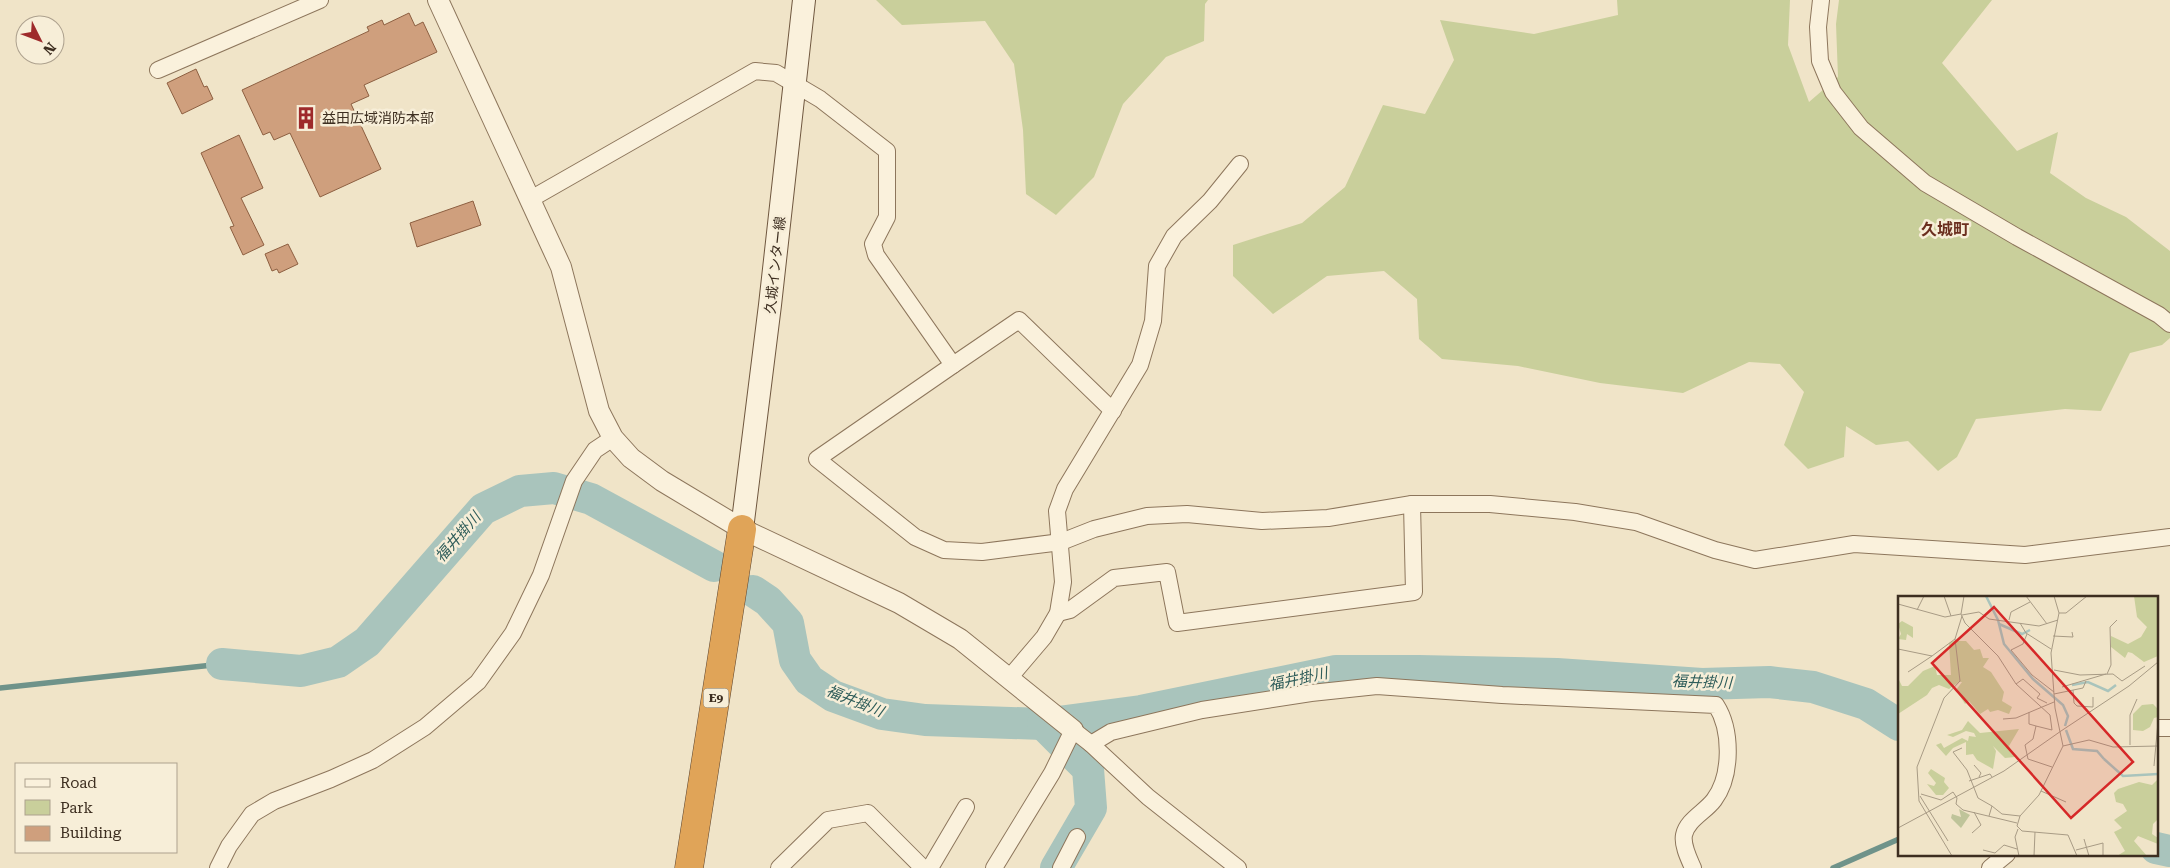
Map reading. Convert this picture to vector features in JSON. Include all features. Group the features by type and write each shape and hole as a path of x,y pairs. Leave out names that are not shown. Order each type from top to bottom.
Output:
{"highway":[{"name":"E9","path":"689,868 742,529"}],"main road":[{"name":"久城インター線","path":"742,529 770,306 804,0"}],"street":[{"path":"158,70 320,0"},
{"path":"438,0 561,267 596,402 612,438 630,458 662,481 742,529 899,602 960,639 1091,744 1148,797 1238,868"},
{"path":"1821,0 1818,26 1820,61 1833,92 1861,128 1925,183 2017,237 2159,314 2170,324"},
{"path":"529,200 756,71 776,73 820,99 887,151 887,217 873,244 876,255 953,364"},
{"path":"1010,678 1044,637 1058,613 1063,582 1057,511 1066,489 1140,365 1153,321 1157,266 1174,236 1210,200 1240,164"},
{"path":"1113,410 1019,320 817,459 915,538 944,550 982,552 1061,542 1094,529 1147,516 1187,514 1262,520 1328,518 1412,504 1490,504 1575,512 1636,522 1715,550 1755,560 1854,544 2026,555 2170,537"},
{"path":"218,868 229,846 252,814 274,801 373,760 425,727 478,682 513,633 541,575 574,481 595,450 612,438"},
{"path":"1058,613 1070,610 1114,578 1167,572 1177,623 1414,592 1412,504"},
{"path":"1091,744 1111,732 1202,710 1311,693 1377,686 1502,695 1716,705 1723,715 1728,741 1724,779 1714,800 1690,823 1683,836 1687,856 1693,868"},
{"path":"994,868 1052,774 1073,730"},
{"path":"930,868 966,806"},
{"path":"779,868 828,820 868,813 923,868"},
{"path":"1061,868 1077,837"},
{"path":"1990,868 2005,856"}],"green space":[{"path":"876,0 1208,0 1205,4 1204,41 1166,57 1123,104 1094,177 1056,215 1026,194 1023,130 1014,64 985,21 902,25"},
{"path":"1617,0 1790,0 1788,45 1809,102 1838,77 1836,24 1839,0 1992,0 1942,63 2017,151 2058,132 2050,173 2086,198 2126,217 2170,251 2170,338 2162,345 2130,353 2101,411 2065,409 1976,419 1957,457 1938,471 1908,441 1876,445 1846,426 1844,457 1808,469 1784,445 1804,392 1780,364 1749,362 1683,393 1600,383 1518,366 1442,359 1419,339 1417,299 1384,271 1327,276 1273,314 1233,276 1233,245 1302,223 1345,187 1383,105 1425,114 1454,60 1440,20 1534,34 1618,15"}],"building":[{"name":"益田広域消防本部","path":"409,13 415,26 423,22 437,52 364,85 369,96 351,104 381,169 320,197 290,133 274,140 270,132 263,135 242,90 369,31 367,27 382,20 384,25"},
{"path":"196,69 204,87 207,86 213,99 182,114 167,83"},
{"path":"239,135 263,188 241,198 264,245 243,255 230,227 234,226 201,153"},
{"path":"473,201 481,225 417,247 410,223"},
{"path":"288,244 298,264 279,273 277,269 272,271 265,254"}],"waterway":[{"name":"福井掛川","path":"222,664 301,671 338,662 367,642 483,509 520,491 554,488 591,499 714,566"},
{"name":"福井掛川","path":"753,591 768,601 788,623 795,660 809,680 833,696 882,714 925,720 1043,724 1141,711 1336,671 1419,671 1557,674 1702,684 1769,682 1813,687 1866,704 1898,724"},
{"path":"0,688 222,664"},
{"path":"1043,724 1088,769 1091,808 1056,868"},
{"path":"1833,868 1898,839"},
{"name":"福井掛川","path":"2158,848 2170,851"}],"place":[{"name":"益田広域消防本部","path":"306,118"}],"district":[{"name":"久城町","path":"1945,229"}]}
